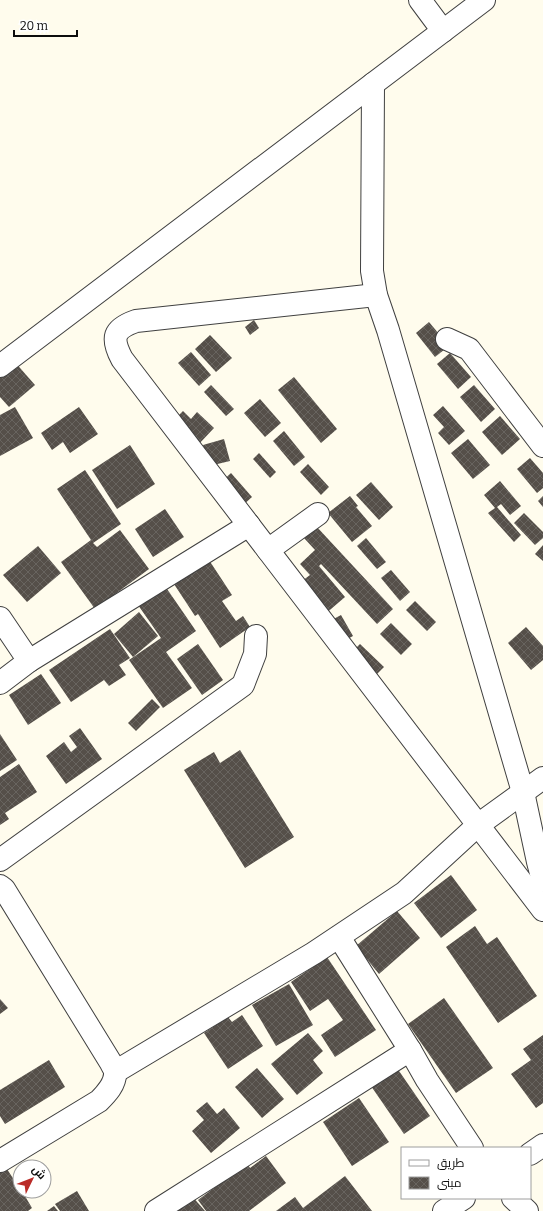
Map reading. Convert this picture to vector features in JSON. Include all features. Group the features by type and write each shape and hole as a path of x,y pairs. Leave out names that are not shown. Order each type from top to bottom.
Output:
{"street":[{"path":"420,0 443,31"},
{"path":"0,366 484,0"},
{"path":"373,84 372,271 376,295 390,338 523,792 543,881"},
{"path":"376,295 136,321 120,328 116,335 116,348 122,359 543,910"},
{"path":"447,339 469,350 543,446"},
{"path":"268,550 318,514"},
{"path":"0,683 29,661 249,525"},
{"path":"0,618 29,661"},
{"path":"0,860 243,685 255,654 256,636"},
{"path":"115,1072 339,937 404,893 478,825 543,778"},
{"path":"523,792 543,818"},
{"path":"0,886 4,889 111,1063 115,1072 113,1083 108,1092 99,1101 0,1161"},
{"path":"339,937 410,1050 427,1080 471,1147"},
{"path":"156,1211 410,1050"},
{"path":"531,1153 543,1145"},
{"path":"444,1211 462,1199"},
{"path":"514,1199 527,1211"}],"building":[{"path":"254,320 259,328 250,335 245,327"},
{"path":"429,322 449,346 435,357 416,333"},
{"path":"210,335 232,358 216,372 195,349"},
{"path":"191,352 211,375 199,386 178,363"},
{"path":"450,353 471,377 458,389 437,364"},
{"path":"13,360 35,385 9,407 0,397 0,371"},
{"path":"294,377 337,429 321,443 278,390"},
{"path":"211,385 234,409 226,416 204,392"},
{"path":"474,385 495,409 481,422 460,397"},
{"path":"260,399 281,423 265,437 244,413"},
{"path":"443,406 465,431 449,445 438,433 444,427 433,415"},
{"path":"15,407 33,438 0,456 0,415"},
{"path":"79,407 98,434 70,453 63,442 52,450 41,433"},
{"path":"183,411 191,419 197,412 214,428 198,445 173,421"},
{"path":"500,416 520,439 502,455 482,432"},
{"path":"284,431 305,457 294,466 273,441"},
{"path":"224,439 230,461 209,466 203,445"},
{"path":"468,439 490,465 473,479 451,453"},
{"path":"130,445 155,484 117,509 92,470"},
{"path":"259,453 276,472 270,478 253,459"},
{"path":"530,458 543,473 543,488 537,493 517,469"},
{"path":"308,464 329,487 321,495 300,472"},
{"path":"85,470 121,524 93,543 97,547 120,530 149,569 95,609 61,562 91,540 57,489"},
{"path":"231,473 252,497 242,506 221,482"},
{"path":"500,481 521,506 510,515 501,504 497,507 521,535 514,542 488,513 495,508 484,495"},
{"path":"371,482 393,507 379,520 356,495"},
{"path":"350,496 358,506 356,507 372,526 352,542 328,513"},
{"path":"543,496 543,507 538,501"},
{"path":"165,509 184,537 153,557 135,529"},
{"path":"524,513 543,532 543,538 535,545 514,523"},
{"path":"316,526 393,609 377,624 321,564 319,566 345,597 324,615 298,584 310,575 300,564 315,550 304,538"},
{"path":"366,538 386,562 377,569 357,546"},
{"path":"543,545 543,561 535,554"},
{"path":"38,546 61,573 27,602 3,575"},
{"path":"207,557 232,595 222,601 236,621 243,616 250,627 220,648 198,614 195,616 172,581"},
{"path":"391,570 410,592 400,601 381,578"},
{"path":"165,586 196,631 166,652 192,688 163,708 129,660 161,638 138,605"},
{"path":"415,601 436,622 427,631 406,610"},
{"path":"139,612 158,636 133,657 114,634"},
{"path":"341,615 353,636 342,642 330,621"},
{"path":"391,623 412,644 401,655 380,634"},
{"path":"526,627 543,646 543,660 531,670 508,643"},
{"path":"110,629 130,658 119,665 126,675 109,686 104,680 71,702 49,670"},
{"path":"198,644 223,680 202,695 177,659"},
{"path":"360,644 384,667 373,678 349,655"},
{"path":"41,674 61,703 28,725 9,695"},
{"path":"152,699 160,707 136,731 128,723"},
{"path":"80,728 102,759 66,784 46,756 64,742 71,752 77,747 69,736"},
{"path":"0,734 17,760 0,771"},
{"path":"240,750 294,837 245,868 184,770 214,752 220,763"},
{"path":"19,764 37,792 5,813 9,819 0,825 0,777"},
{"path":"451,875 477,910 441,938 414,903"},
{"path":"397,911 420,938 379,974 356,946"},
{"path":"475,926 487,944 497,937 537,996 498,1023 446,947"},
{"path":"327,957 376,1030 335,1057 321,1035 343,1020 328,999 310,1011 291,982"},
{"path":"289,984 313,1025 276,1046 252,1005"},
{"path":"444,998 493,1068 456,1093 408,1024"},
{"path":"0,999 8,1008 0,1014"},
{"path":"242,1015 263,1046 228,1069 204,1033 228,1017 232,1022"},
{"path":"308,1033 323,1051 313,1060 323,1073 297,1095 271,1064"},
{"path":"543,1035 543,1103 536,1108 511,1074 531,1060 523,1049"},
{"path":"49,1060 65,1087 5,1124 0,1116 0,1090"},
{"path":"257,1068 284,1099 262,1118 235,1087"},
{"path":"397,1068 430,1116 404,1134 371,1086"},
{"path":"359,1098 389,1142 352,1166 323,1122"},
{"path":"207,1102 217,1114 224,1108 240,1128 211,1153 192,1131 204,1120 196,1111"},
{"path":"266,1156 286,1183 249,1211 206,1211 198,1200 247,1163 250,1168"},
{"path":"5,1166 12,1177 12,1199 27,1199 32,1208 28,1211 0,1211 0,1169"},
{"path":"345,1176 372,1211 276,1211 295,1197 303,1208"},
{"path":"77,1191 89,1211 60,1211 55,1204"},
{"path":"191,1195 205,1211 172,1211"},
{"path":"54,1206 58,1211 47,1211"}]}
